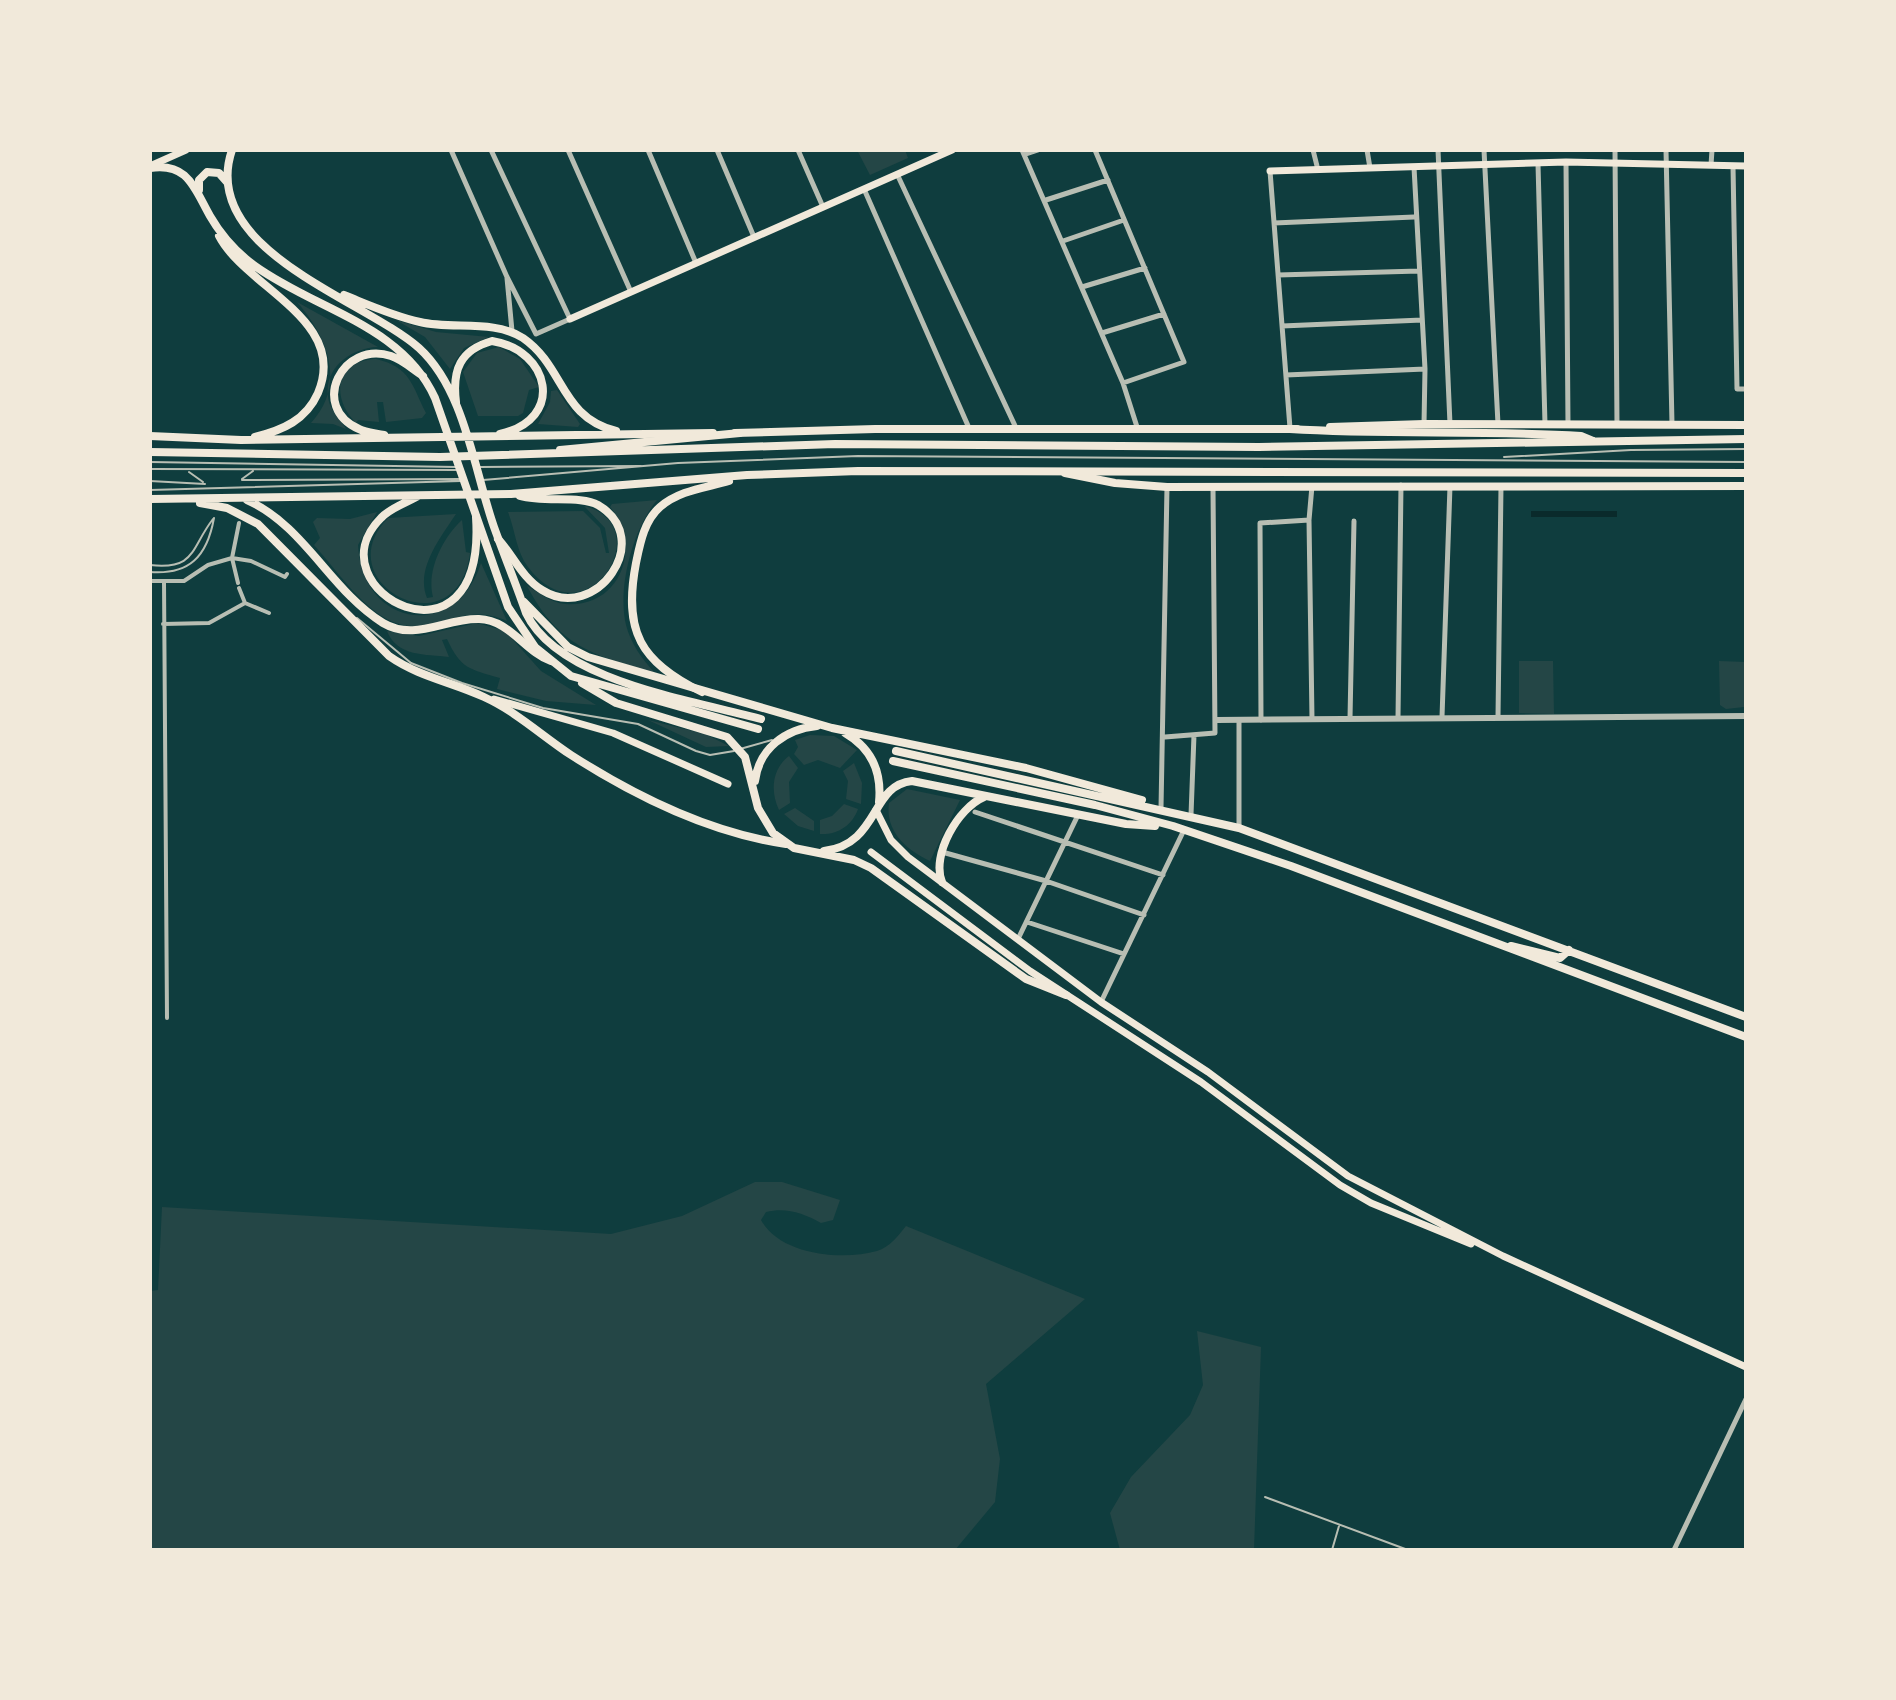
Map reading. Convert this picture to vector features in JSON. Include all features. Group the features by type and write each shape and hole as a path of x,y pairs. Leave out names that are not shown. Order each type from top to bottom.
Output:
{"main road":[{"path":"150,167 171,153 185,150"},
{"path":"228,185 232,150"},
{"path":"570,319 951,150"},
{"path":"1563,150 1566,162"},
{"path":"1270,171 1566,162 1746,166"},
{"path":"150,167 176,168 190,179 230,252 304,321 317,341 323,361 321,385 302,417 284,428 241,440"},
{"path":"199,194 199,180 207,172 219,173 228,185 236,207 269,252 417,347 436,367 457,411 498,539 521,599 540,636 581,667 761,719"},
{"path":"211,217 240,255 256,267 387,340 408,355 427,379 508,607 519,628 551,661 616,703 718,733 740,749 762,818 786,844"},
{"path":"324,289 420,322 512,332 541,354 583,416 599,426 626,433"},
{"path":"457,411 457,369 470,351 492,341 513,347 531,362 545,393 535,418 513,431 483,438"},
{"path":"395,439 357,429 346,421 335,403 337,376 361,355 377,354 404,362 427,379"},
{"path":"150,436 241,440 395,439 970,429 1290,429 1424,424 1746,425"},
{"path":"1290,429 1358,433 1501,432 1581,436 1594,442"},
{"path":"532,454 600,444 740,433"},
{"path":"150,452 359,457 835,444 1259,447 1746,439"},
{"path":"150,499 511,494 747,475 858,471 1746,473"},
{"path":"1061,472 1115,483 1167,487 1401,484 1746,486"},
{"path":"702,692 659,667 639,642 630,608 638,554 647,525 663,505 686,492 747,475"},
{"path":"498,539 532,582 560,597 581,596 600,588 620,561 619,531 602,507 582,500 546,502 511,494"},
{"path":"421,495 384,515 368,540 366,563 372,583 387,600 398,606 435,608 458,596 473,571 477,548 476,517"},
{"path":"243,498 276,516 364,606 389,626 410,631 487,620 509,629 536,655 551,661"},
{"path":"180,500 227,508 258,524 404,667 484,697 613,733 728,784"},
{"path":"521,599 568,647 588,657 832,728 1065,777 1128,794 1161,808"},
{"path":"571,676 758,729"},
{"path":"484,697 523,719 586,764 705,822 854,860 871,868 1026,979 1066,995"},
{"path":"754,786 765,753 797,729 832,728 855,739 872,758 879,774 878,807 891,840 1101,1002 1208,1072 1361,1183 1503,1256 1746,1367"},
{"path":"896,751 1161,808 1239,828 1746,1017"},
{"path":"893,761 1095,805 1173,826 1291,866 1746,1037"},
{"path":"815,852 850,843 862,834 878,807 898,785 912,781 1126,824 1173,826"},
{"path":"942,882 938,866 941,852 966,810 984,797"},
{"path":"871,852 1066,995 1201,1082 1371,1203 1503,1256"},
{"path":"1500,946 1521,947 1560,958 1569,950"},
{"path":"1290,1147 1297,1138"}],"street":[{"path":"451,150 507,277 536,334 570,319 491,150"},
{"path":"568,150 631,292"},
{"path":"648,150 696,263"},
{"path":"717,150 754,237"},
{"path":"798,150 823,207"},
{"path":"1038,150 1024,152 1123,383 1139,431"},
{"path":"1095,150 1184,362 1123,383"},
{"path":"1313,150 1318,170"},
{"path":"1367,150 1370,168"},
{"path":"1438,150 1450,424"},
{"path":"1484,150 1498,424"},
{"path":"1615,150 1617,426"},
{"path":"1666,150 1672,425"},
{"path":"1711,165 1712,150"},
{"path":"1566,162 1568,425"},
{"path":"1538,164 1545,425"},
{"path":"1733,166 1737,389 1746,389"},
{"path":"1414,167 1414,217 1425,369 1424,424"},
{"path":"1270,171 1290,429"},
{"path":"897,174 1017,430"},
{"path":"1046,200 1108,180"},
{"path":"864,189 970,429"},
{"path":"1274,223 1414,217"},
{"path":"1063,241 1124,220"},
{"path":"1082,287 1145,268"},
{"path":"1278,275 1419,271"},
{"path":"507,277 512,332"},
{"path":"1102,333 1164,314"},
{"path":"1282,326 1422,320"},
{"path":"1286,375 1425,369"},
{"path":"1398,718 1401,484"},
{"path":"1312,485 1309,520 1312,719"},
{"path":"1442,717 1450,485"},
{"path":"1498,717 1501,485"},
{"path":"1161,808 1165,737 1167,487"},
{"path":"1165,737 1215,733 1213,487"},
{"path":"1261,720 1260,523 1309,520"},
{"path":"1350,718 1354,521"},
{"path":"239,523 232,558 239,586 245,603 269,613"},
{"path":"150,581 184,581 208,565 232,558 251,561 285,577 287,574"},
{"path":"164,581 167,1018"},
{"path":"163,624 209,623 245,603"},
{"path":"1217,720 1746,716"},
{"path":"1239,720 1239,828"},
{"path":"1191,815 1194,735"},
{"path":"975,812 1163,875"},
{"path":"1018,939 1078,815"},
{"path":"1101,1002 1184,830"},
{"path":"941,852 1046,881 1144,915"},
{"path":"1027,921 1124,954"},
{"path":"1674,1550 1746,1399"}],"lane":[{"path":"1490,458 1631,450 1746,449"},
{"path":"475,468 658,465 858,456 1746,462"},
{"path":"150,462 461,468 424,473 150,469"},
{"path":"479,480 658,465"},
{"path":"150,481 205,484 184,471"},
{"path":"150,490 464,480 242,480 253,471"},
{"path":"150,565 183,564 192,556 214,518 196,559 187,569 174,573 150,572"},
{"path":"353,620 362,619 411,663 462,683 543,708 638,724 710,755 781,738"},
{"path":"1265,1497 1408,1550"},
{"path":"1332,1550 1339,1525"}],"shaded area":[{"path":"857,150 905,150 908,158 870,175"},
{"path":"297,302 378,347 367,348 347,357 332,372 330,379 324,345 308,315"},
{"path":"396,320 436,332 489,337 464,348 450,369 425,337"},
{"path":"499,347 520,359 539,387 529,390 523,413 518,416 478,416 463,372 477,353"},
{"path":"376,359 404,372 426,413 422,418 386,422 383,402 377,402 379,422 358,420 356,423 348,413 340,392 345,374 362,361"},
{"path":"557,390 580,424 578,427 538,424 550,402 551,391"},
{"path":"328,394 330,405 346,429 333,424 311,423"},
{"path":"657,500 634,542 624,594 628,632 655,673 596,654 565,636 539,607 527,586 566,604 585,603 601,596 613,585 625,555 620,522 610,507 612,504"},
{"path":"584,506 606,517 616,534 615,554 607,572 592,587 572,593 550,587 524,561 508,512 583,511 600,528 606,553 609,553 605,528"},
{"path":"1531,511 1617,511 1617,517 1531,517"},
{"path":"377,512 358,545 363,573 375,594 392,608 412,615 432,614 452,605 469,588 481,563 507,621 477,615 413,626 387,619 363,601 314,545 320,538 313,522 317,518 350,519"},
{"path":"456,514 427,565 424,587 427,598 433,597 432,576 438,555 448,536 462,520 466,552 470,553 460,583 443,599 421,603 400,597 382,584 372,565 373,542 388,518"},
{"path":"477,623 505,631 541,671 596,705 546,701 497,689 500,678 467,666 447,639 442,640 449,657 422,654 398,646 387,631 419,636"},
{"path":"1519,661 1553,661 1554,714 1519,713"},
{"path":"1719,661 1746,662 1744,707 1726,709 1720,705"},
{"path":"648,720 705,734 729,746 706,747"},
{"path":"810,735 834,736 857,750 840,768 818,760 804,765 794,754 798,747 795,740"},
{"path":"789,756 798,768 789,782 790,803 779,810 774,781 779,767"},
{"path":"854,763 862,783 861,804 846,799 848,781 843,771"},
{"path":"907,789 960,800 930,861 905,845 890,822 889,803"},
{"path":"844,804 858,809 848,825 838,831 820,834 820,820 832,816"},
{"path":"795,808 814,821 814,831 798,826 784,814"},
{"path":"755,1182 782,1182 840,1200 833,1220 821,1223 794,1212 766,1212 761,1220 770,1232 797,1248 830,1255 863,1254 886,1247 906,1226 1085,1299 986,1384 1000,1459 995,1502 955,1550 150,1550 150,1291 158,1290 162,1207 611,1234 682,1216"},
{"path":"1197,1331 1261,1347 1254,1550 1120,1550 1110,1513 1131,1477 1190,1415 1203,1385"}]}
